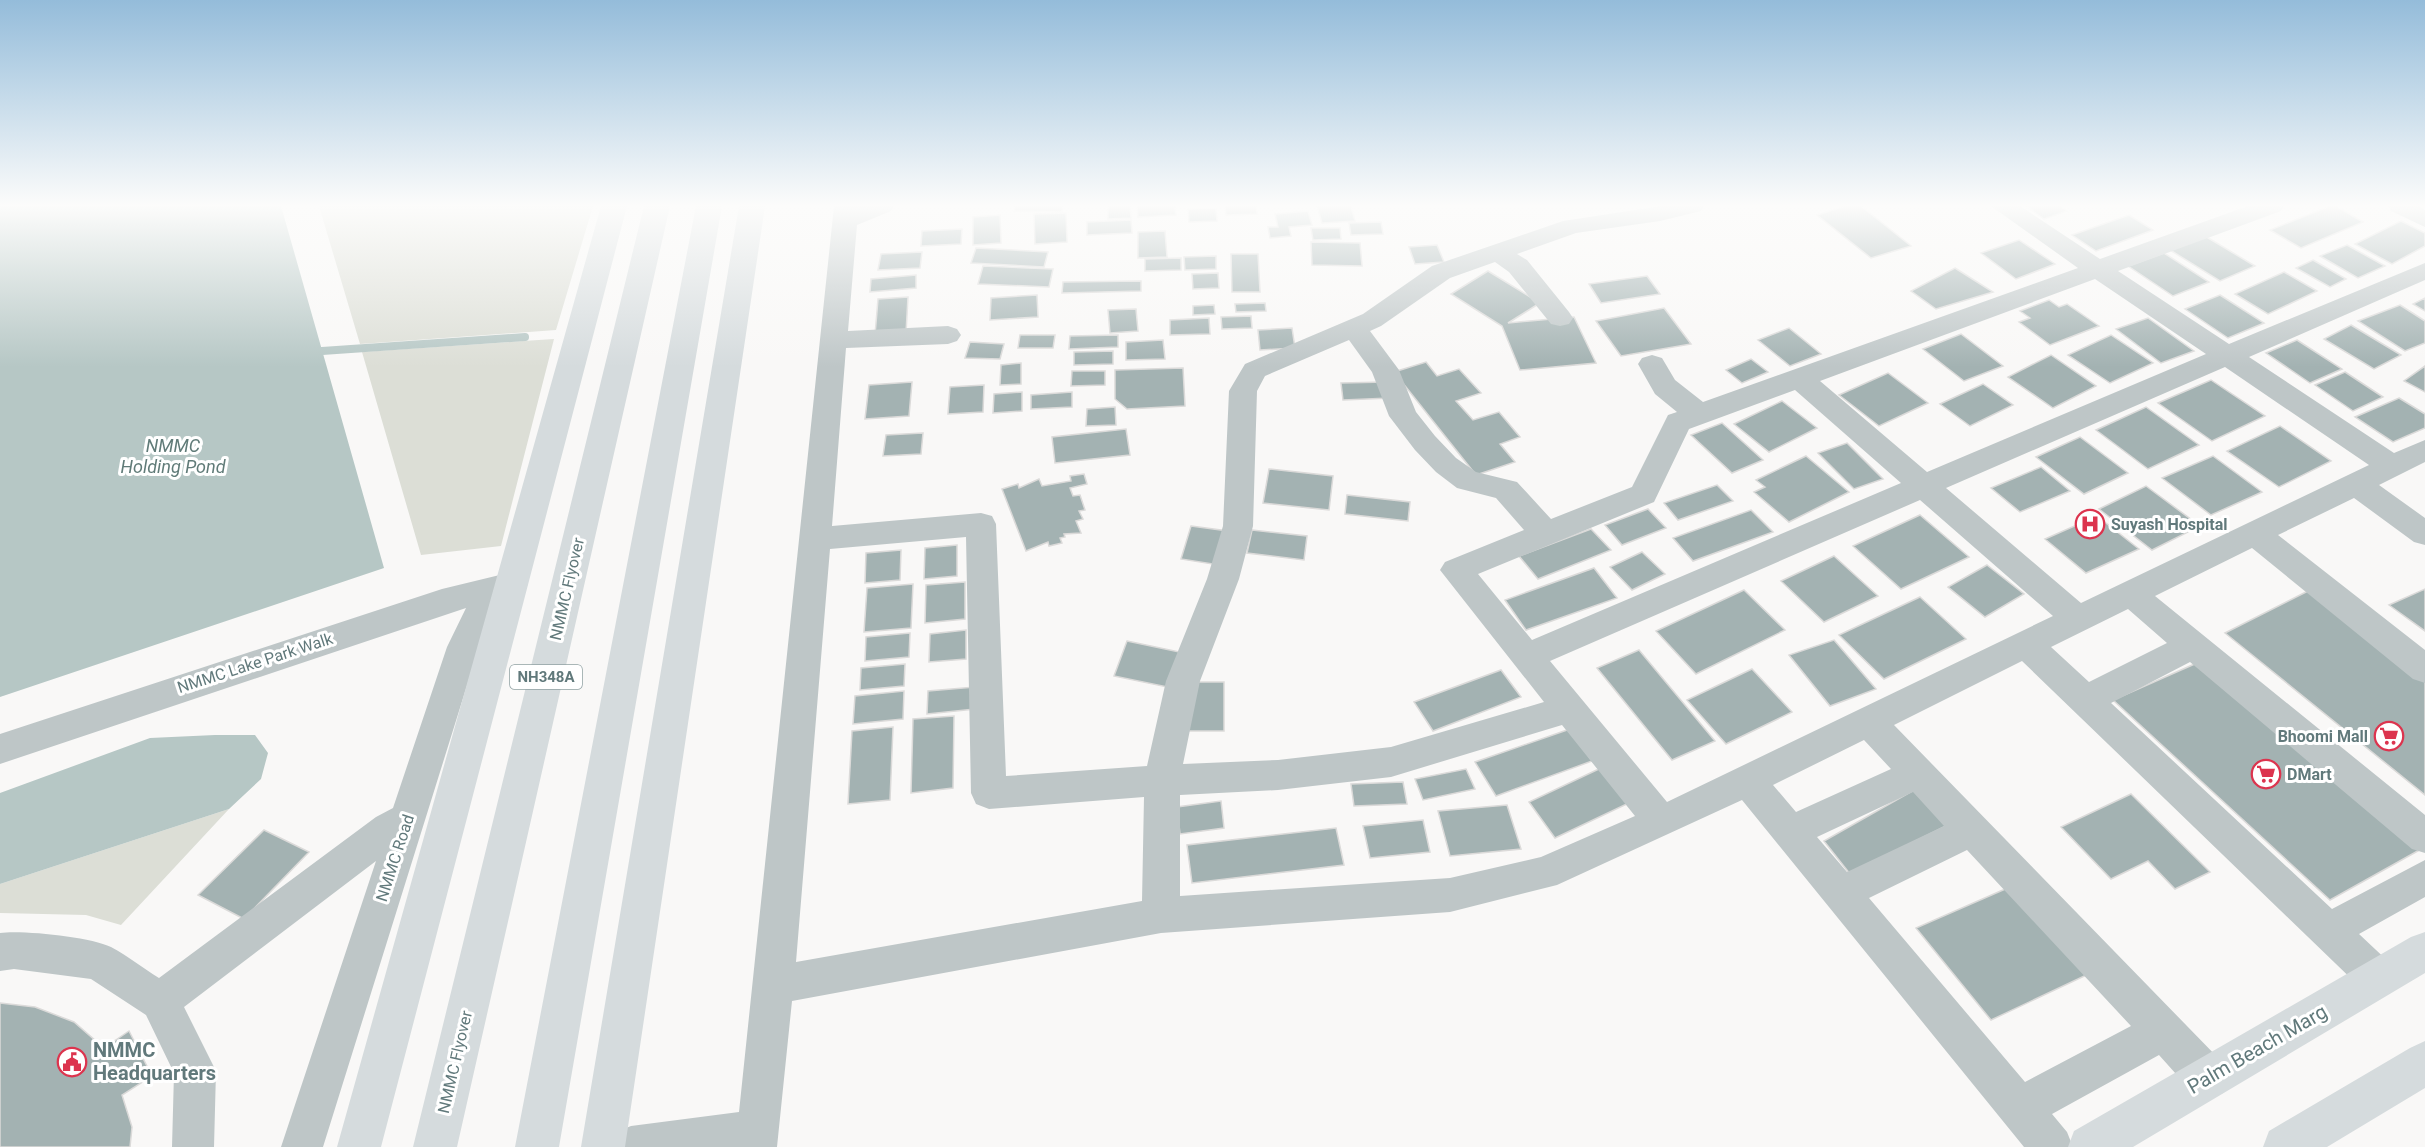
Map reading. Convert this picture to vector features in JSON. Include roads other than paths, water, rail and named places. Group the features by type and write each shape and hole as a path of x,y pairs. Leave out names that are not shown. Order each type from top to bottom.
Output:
{"main road":[{"path":"359,1147 600,260"},
{"name":"NMMC Flyover","path":"435,1147 644,260"},
{"path":"537,1147 699,260"},
{"path":"603,1147 744,260"},
{"name":"Palm Beach Marg","path":"2090,1147 2425,951"},
{"path":"2289,1146 2425,1063"}],"street":[{"path":"631,1147 757,1139 774,985 841,260"},
{"path":"1161,915 1162,780 1183,681 1223,579 1238,526 1244,391 1256,370 1355,329 1441,272 1477,260"},
{"path":"1509,260 1518,266 1560,318"},
{"path":"2082,260 2392,466"},
{"path":"1660,822 1456,570 1643,494 1678,422 2126,260"},
{"path":"1527,657 2425,271"},
{"path":"1355,329 1384,370 1403,416 1425,443 1446,465 1467,480 1506,490 1546,534"},
{"path":"834,340 948,335"},
{"path":"1652,364 1656,380 1680,401 1700,414"},
{"path":"1799,378 2079,620"},
{"path":"774,985 1161,915 1450,895 1544,873 1660,822 2425,450"},
{"path":"2356,484 2425,534"},
{"path":"815,539 981,524 989,793 1162,780 1278,775 1391,762 1569,709"},
{"path":"2262,531 2425,650"},
{"path":"2262,531 2425,669"},
{"name":"NMMC Lake Park Walk","path":"0,749 458,596 512,584"},
{"name":"NMMC Road","path":"302,1147 471,628 484,605 512,584"},
{"path":"2139,590 2193,645 2425,837"},
{"path":"2139,590 2425,823"},
{"path":"2027,645 2085,700 2155,754 2328,931 2378,978"},
{"path":"2085,700 2193,645"},
{"path":"1868,721 2208,1078"},
{"path":"1791,832 1918,773"},
{"path":"1747,780 2052,1147"},
{"path":"160,1000 389,829 407,819"},
{"path":"1840,892 1972,830"},
{"path":"2328,931 2425,877"},
{"path":"0,952 14,950 98,961 160,1000 195,1071 193,1147"},
{"path":"2020,1108 2163,1031"}],"water":[{"name":"NMMC Holding Pond","path":"0,260 296,260 384,568 0,697"},
{"path":"255,735 268,753 261,779 229,809 0,884 0,793 150,738"}],"waterway":[{"path":"322,351 525,337"}],"place":[{"name":"Suyash Hospital","path":"2090,524"},
{"name":"Bhoomi Mall","path":"2389,736"},
{"name":"DMart","path":"2266,774"},
{"name":"NMMC Headquarters","path":"72,1062"}]}
